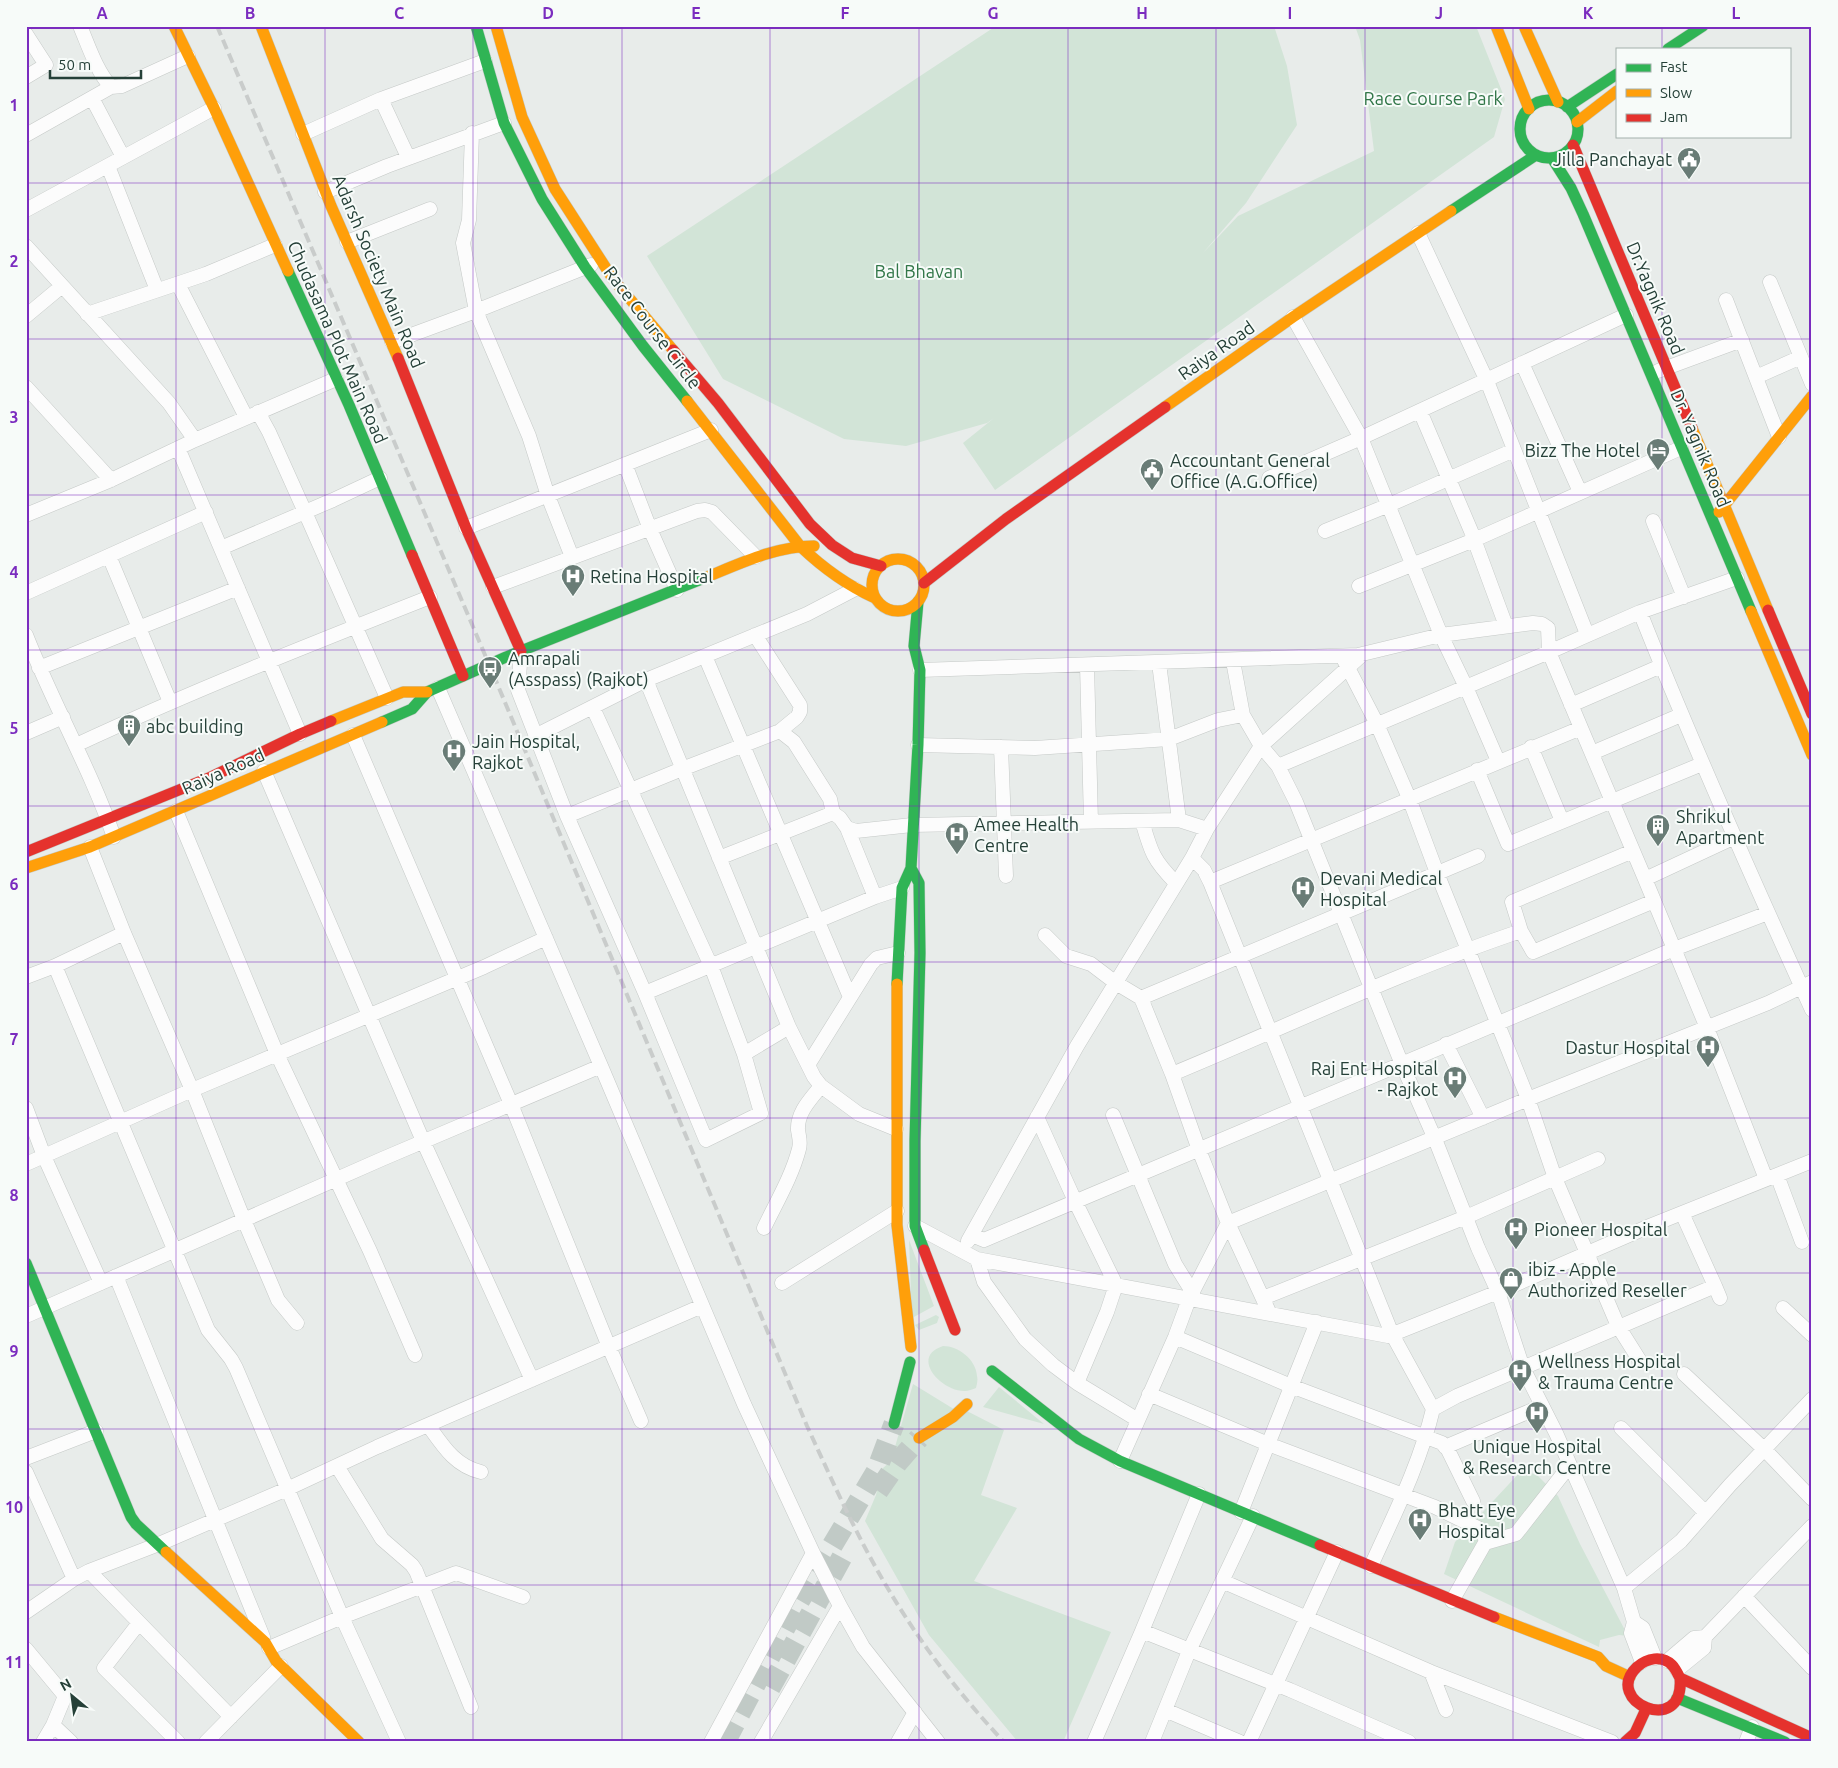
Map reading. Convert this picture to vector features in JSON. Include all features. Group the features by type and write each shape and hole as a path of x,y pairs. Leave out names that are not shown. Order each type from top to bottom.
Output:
{"main road":[{"name":"Chudasama Plot Main Road","path":"174,26 214,108 274,245 336,379 380,478 463,676"},
{"name":"Adarsh Society Main Road","path":"261,26 325,192 392,342 466,528 521,651"},
{"name":"Race Course Circle","path":"476,26 504,123 542,199 585,267 642,346 711,430 800,546 822,566 855,589 875,598"},
{"name":"Race Course Circle","path":"496,26 522,117 555,189 613,279 718,403 810,524 832,545 852,558 881,566"},
{"path":"1496,26 1529,109"},
{"path":"1524,26 1563,104 1574,114 1578,130 1573,145 1560,156 1552,158 1536,155 1525,145 1520,132 1524,115 1529,109 1542,101 1563,104 1616,75"},
{"path":"1670,48 1703,26"},
{"path":"1577,122 1616,92"},
{"name":"Dr.Yagnik Road","path":"1573,145 1812,714"},
{"name":"Raiya Road","path":"924,583 1006,519 1293,317 1536,155"},
{"name":"Dr. Yagnik Road","path":"1552,158 1571,188 1583,214 1812,756"},
{"path":"1713,521 1812,396"},
{"name":"Raiya Road","path":"26,868 90,847 353,735 412,709 432,690 521,651 756,557 800,546 832,545"},
{"path":"886,608 898,611 910,609 923,594 924,583 917,567 906,560 892,560 881,566 875,574 872,585 875,598 886,608 914,646"},
{"path":"911,1347 897,1218 896,1128 898,953 902,888 910,868 918,745 920,670 914,646 918,602"},
{"name":"Raiya Road","path":"26,852 211,777 300,734 387,698 403,692 432,690"},
{"path":"910,868 919,883 920,953 914,1141 915,1226 955,1330"},
{"path":"26,1263 131,1517 136,1524 266,1645 276,1661 356,1741"},
{"path":"894,1424 910,1362"},
{"path":"992,1371 1079,1439 1120,1460 1452,1600 1598,1657 1606,1666 1630,1677"},
{"path":"919,1438 953,1417 967,1404"},
{"path":"1598,1657 1612,1655"},
{"path":"1630,1677 1655,1665"},
{"path":"1630,1677 1630,1692 1642,1707 1655,1711 1664,1709 1672,1705 1680,1692 1655,1665"},
{"path":"1655,1665 1812,1738"},
{"path":"1678,1698 1785,1742"},
{"path":"1626,1740 1636,1733 1642,1707"}],"street":[{"path":"80,26 97,64 111,87"},
{"path":"26,34 46,65 26,77"},
{"path":"26,135 111,87 122,86 188,56"},
{"path":"303,134 382,99 485,61"},
{"path":"92,98 123,158"},
{"path":"382,99 408,158"},
{"path":"26,210 214,108"},
{"path":"325,192 472,133 504,123"},
{"path":"472,133 469,220 463,243 476,311 529,436 548,496 572,557"},
{"path":"108,166 157,290"},
{"path":"347,242 430,209"},
{"path":"1418,233 1487,380 1587,634"},
{"path":"88,314 206,274 274,245"},
{"path":"26,246 169,403 195,440"},
{"path":"392,342 601,261"},
{"path":"1770,282 1812,384"},
{"path":"178,284 252,414 269,432 387,698"},
{"path":"26,316 62,286"},
{"path":"1726,300 1779,437"},
{"path":"1269,478 1361,438 1626,315"},
{"path":"1293,317 1361,438 1441,635 1498,761"},
{"path":"1650,374 1742,340"},
{"path":"1756,377 1801,358"},
{"path":"1522,363 1580,492"},
{"path":"26,516 111,480 252,414 336,379"},
{"path":"26,387 111,480"},
{"path":"1420,411 1474,540 1506,626"},
{"path":"466,528 711,430"},
{"path":"178,448 300,734"},
{"path":"1359,586 1474,540 1681,448"},
{"path":"1325,531 1514,450"},
{"path":"625,464 650,529 677,590"},
{"path":"221,548 380,478"},
{"path":"493,587 697,511 706,510 712,512 756,557"},
{"path":"26,593 206,512"},
{"path":"1653,521 1684,596"},
{"path":"109,556 170,702"},
{"path":"1278,766 1640,612 1737,578"},
{"path":"39,668 238,588"},
{"path":"535,736 646,680 807,614 855,589"},
{"path":"76,744 269,660 430,597"},
{"path":"1640,612 1733,838 1768,913 1806,984 1812,1010"},
{"path":"962,1251 1077,1046 1192,858 1207,829 1261,746 1346,662 1363,654 1441,635 1533,623 1542,624 1548,628 1549,652 1707,1028 1802,1242"},
{"path":"26,635 39,668 76,744 114,837"},
{"path":"567,816 682,769 780,732 797,717 800,712 800,705 755,635"},
{"path":"521,651 518,690 535,736 567,816 645,993 706,1140 761,1113 744,1054 711,966 593,708"},
{"path":"705,656 742,746 819,920 850,997"},
{"path":"920,670 1233,661 1346,662"},
{"path":"1233,661 1243,715 1261,746 1278,766 1296,802 1401,1062 1498,1292 1523,1368 1570,1465 1624,1588 1634,1622 1631,1632 1655,1665 1694,1638 1705,1636 1812,1526"},
{"path":"1346,662 1378,724 1409,798 1437,873 1528,1099 1555,1178 1618,1326 1640,1361"},
{"path":"1159,663 1179,820"},
{"path":"1087,665 1091,822"},
{"path":"1571,705 1661,666"},
{"path":"646,680 789,1027 808,1065 821,1086 859,1114 896,1128"},
{"path":"432,690 546,938 744,1404 813,1552 840,1606 863,1646 938,1742"},
{"path":"918,745 1034,748 1170,739 1218,720 1243,715"},
{"path":"1592,753 1681,715"},
{"path":"26,733 63,717"},
{"path":"1210,882 1531,747 1581,728"},
{"path":"780,732 794,742 830,799 833,813 840,818 847,828 875,897"},
{"path":"353,735 511,1104 609,1347 641,1421"},
{"path":"1001,747 1006,876"},
{"path":"1531,747 1562,821"},
{"path":"1476,770 1508,844 1702,764"},
{"path":"264,772 424,1141 532,1380"},
{"path":"176,811 278,1054 335,1180 370,1251 415,1356"},
{"path":"719,858 833,813"},
{"path":"847,828 856,831 912,825 1179,820 1207,829"},
{"path":"1142,821 1152,853 1160,867 1176,883"},
{"path":"1645,879 1733,838"},
{"path":"90,847 124,933 192,1090 278,1300 297,1322"},
{"path":"1633,852 1512,902 1521,931 1534,952 1654,900"},
{"path":"1141,998 1478,856"},
{"path":"1192,858 1204,870 1210,882 1329,1182 1392,1334 1433,1409 1426,1436 1403,1495 1371,1566"},
{"path":"645,993 875,897 902,888"},
{"path":"972,1234 984,1240 1401,1062 1674,949 1768,913"},
{"path":"1172,1074 1372,988 1521,931"},
{"path":"26,977 55,966 124,933"},
{"path":"1044,935 1066,956 1091,964 1116,983 1141,998 1172,1074 1198,1150 1228,1223 1270,1314"},
{"path":"26,1164 192,1090 546,938"},
{"path":"808,1065 871,964 877,958 898,953"},
{"path":"55,966 208,1330 232,1359 342,1617 398,1742"},
{"path":"1120,1460 1175,1337 1191,1296 1228,1223 1528,1099 1768,1003 1806,984"},
{"path":"744,1054 789,1027"},
{"path":"1446,1044 1483,1118"},
{"path":"26,1316 424,1141 601,1066"},
{"path":"764,1228 799,1149 801,1138 798,1129 801,1112 821,1086"},
{"path":"26,1108 44,1156 101,1283"},
{"path":"1113,1115 1175,1264 1191,1296"},
{"path":"1037,1117 1116,1285 1107,1312 1077,1383"},
{"path":"1263,1298 1466,1217 1598,1159"},
{"path":"915,1226 977,1259 1116,1285 1191,1296 1270,1314 1388,1336 1498,1292 1587,1252 1812,1161"},
{"path":"1433,1409 1457,1396 1618,1326 1717,1292 1682,1213"},
{"path":"782,1283 897,1218"},
{"path":"977,1259 984,1282 1026,1339 1053,1365 1077,1383 1138,1420"},
{"path":"116,1276 266,1645 456,1573 522,1596"},
{"path":"26,1612 89,1571 159,1544 287,1489 428,1425 702,1306"},
{"path":"1783,1308 1812,1335"},
{"path":"1152,1742 1188,1651 1222,1581 1247,1514 1268,1444 1317,1322"},
{"path":"1175,1337 1291,1386 1442,1443 1473,1501"},
{"path":"1684,1374 1765,1450 1812,1499"},
{"path":"1150,1394 1268,1444 1403,1495 1478,1528 1486,1538 1485,1543 1452,1600"},
{"path":"1624,1588 1680,1541 1812,1399"},
{"path":"1445,1447 1542,1406"},
{"path":"428,1425 452,1458 470,1470 481,1472"},
{"path":"1621,1428 1705,1512"},
{"path":"26,1458 96,1431"},
{"path":"1485,1543 1516,1534 1570,1465"},
{"path":"337,1466 382,1539 412,1565 471,1707"},
{"path":"26,1472 74,1579"},
{"path":"1094,1742 1199,1494"},
{"path":"710,1742 813,1552"},
{"path":"1249,1742 1336,1552"},
{"path":"89,1571 231,1717"},
{"path":"1222,1581 1430,1672 1612,1742"},
{"path":"1744,1596 1811,1667"},
{"path":"761,1742 840,1606"},
{"path":"139,1623 104,1668 178,1742"},
{"path":"1142,1631 1188,1651 1276,1684 1404,1741"},
{"path":"26,1649 64,1696 53,1725 43,1742"},
{"path":"206,1742 281,1666"},
{"path":"1430,1672 1446,1710"},
{"path":"1165,1710 1240,1742"},
{"path":"898,1742 915,1712"},
{"path":"53,1725 71,1742"},
{"path":"1746,1742 1752,1727"}],"green space":[{"name":"Bal Bhavan","path":"996,26 1274,26 1287,66 1297,125 1246,203 1203,253 1238,216 1374,151 1360,40 1355,26 1476,26 1505,99 1494,137 995,490 963,443 994,418 987,423 906,446 844,439 723,379 647,256"},
{"path":"909,1240 934,1306 912,1318"},
{"path":"936,1315 939,1317 937,1323 919,1330 915,1325"},
{"path":"943,1346 954,1348 970,1359 976,1370 976,1388 966,1391 956,1390 947,1386 933,1373 929,1365 929,1358 933,1351"},
{"path":"913,1384 957,1411 963,1409 1004,1430 981,1495 1017,1508 974,1581 1111,1632 1063,1742 1018,1742 929,1635 865,1521 876,1495 883,1468 891,1461"},
{"path":"999,1387 1044,1424 983,1407"},
{"path":"1522,1470 1537,1475 1558,1496 1580,1544 1628,1636 1619,1635 1600,1640 1599,1647 1444,1574 1455,1542"}],"tunnel":[{"path":"725,1742 797,1605 876,1472 894,1424"},
{"path":"878,1491 898,1462 919,1438"},
{"path":"770,1688 847,1548"}],"railway":[{"path":"217,26 494,676 807,1426 855,1527 900,1608 941,1668 1004,1742"}],"traffic: fast":[{"path":"476,26 504,123 542,199 585,267 643,346 687,401"},
{"path":"1670,48 1703,26"},
{"path":"1567,107 1616,75"},
{"path":"1549,100 1565,105 1573,113 1578,129 1573,145 1565,153 1549,158 1533,153 1525,145 1520,129 1525,113 1533,105 1549,100"},
{"path":"1451,211 1536,155"},
{"path":"1552,158 1571,188 1583,214 1751,611"},
{"path":"288,271 349,405 412,555"},
{"path":"382,722 412,709 427,692 506,657 707,577"},
{"path":"897,984 902,888 911,868 918,745 920,670 914,646 918,602"},
{"path":"911,868 919,883 920,953 915,1141 915,1226 924,1250"},
{"path":"26,1263 131,1517 166,1552"},
{"path":"894,1424 910,1362"},
{"path":"992,1371 1079,1439 1120,1461 1320,1545"},
{"path":"1677,1698 1785,1742"}],"traffic: slow":[{"path":"174,26 214,108 288,271"},
{"path":"261,26 331,206 398,358"},
{"path":"496,26 522,117 555,189 613,279 673,350"},
{"path":"1496,26 1529,109"},
{"path":"1524,26 1558,102"},
{"path":"1577,122 1616,92"},
{"path":"1165,407 1293,317 1451,211"},
{"path":"1719,512 1812,396"},
{"path":"687,401 800,546 835,575 875,598"},
{"path":"1692,428 1768,610"},
{"path":"707,577 773,552 814,546"},
{"path":"898,559 908,561 916,567 922,575 924,585 922,595 916,603 908,609 898,611 888,609 880,603 874,595 872,585 874,575 880,567 888,561 898,559"},
{"path":"1751,611 1812,755"},
{"path":"331,721 403,692 427,692"},
{"path":"26,868 90,847 382,722"},
{"path":"897,984 897,1225 911,1347"},
{"path":"919,1438 953,1417 967,1404"},
{"path":"166,1552 265,1642 276,1661 359,1742"},
{"path":"1494,1617 1598,1657 1606,1666 1630,1677"}],"traffic: jam":[{"path":"1573,145 1692,428"},
{"path":"673,350 718,403 810,524 832,545 852,558 881,566"},
{"path":"398,358 466,528 521,651"},
{"path":"924,583 1006,519 1165,407"},
{"path":"412,555 463,676"},
{"path":"1768,610 1812,714"},
{"path":"26,852 211,777 331,721"},
{"path":"924,1250 955,1330"},
{"path":"1320,1545 1494,1617"},
{"path":"1680,1678 1678,1696 1670,1706 1659,1710 1647,1708 1636,1701 1629,1691 1629,1680 1637,1667 1645,1661 1654,1659 1664,1660 1672,1665 1680,1678 1812,1738"},
{"path":"1625,1742 1635,1733 1646,1709"}],"place":[{"name":"Jilla Panchayat","path":"1689,180"},
{"name":"Bizz The Hotel","path":"1658,471"},
{"name":"Accountant General Office (A.G.Office)","path":"1152,491"},
{"name":"Retina Hospital","path":"573,597"},
{"name":"Amrapali (Asspass) (Rajkot)","path":"490,689"},
{"name":"abc building","path":"129,747"},
{"name":"Jain Hospital, Rajkot","path":"454,772"},
{"name":"Shrikul Apartment","path":"1658,847"},
{"name":"Amee Health Centre","path":"957,855"},
{"name":"Devani Medical Hospital","path":"1303,909"},
{"name":"Dastur Hospital","path":"1708,1068"},
{"name":"Raj Ent Hospital - Rajkot","path":"1455,1099"},
{"name":"Pioneer Hospital","path":"1516,1250"},
{"name":"ibiz - Apple Authorized Reseller","path":"1511,1300"},
{"name":"Wellness Hospital & Trauma Centre","path":"1520,1392"},
{"name":"Unique Hospital & Research Centre","path":"1537,1434"},
{"name":"Bhatt Eye Hospital","path":"1420,1541"}],"park label":[{"name":"Race Course Park","path":"1433,98"}]}
